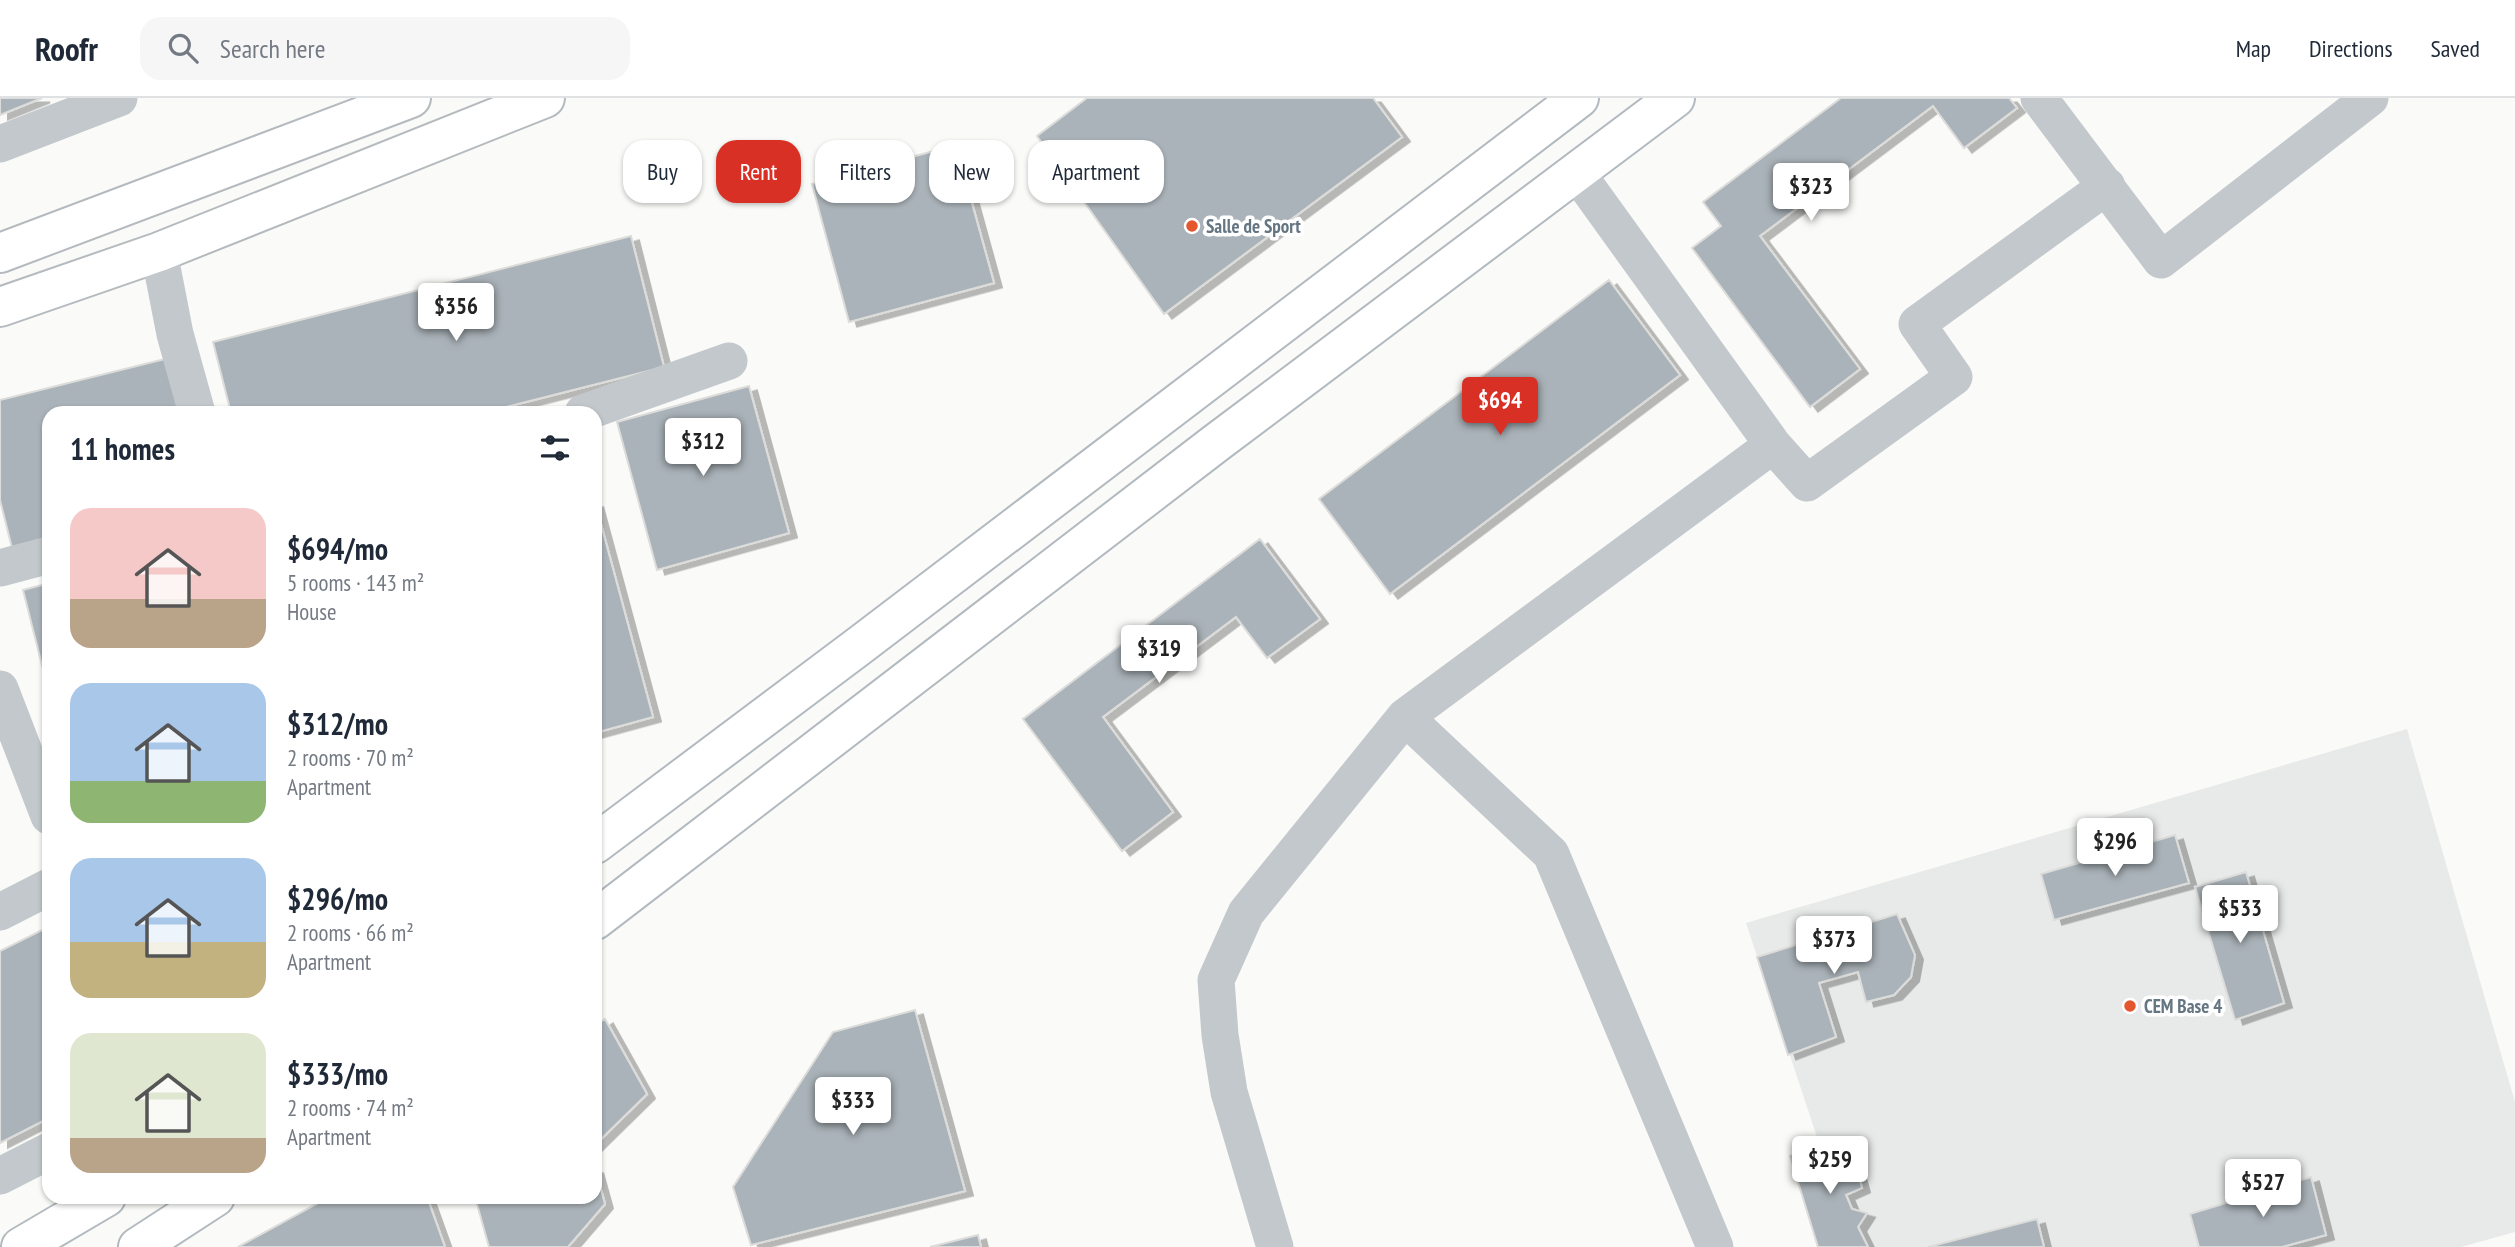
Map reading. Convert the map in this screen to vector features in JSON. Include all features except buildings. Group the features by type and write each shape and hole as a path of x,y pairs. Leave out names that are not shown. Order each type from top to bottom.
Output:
{"main road":[{"path":"0,253 411,98"},
{"path":"0,307 159,251 545,98"},
{"path":"602,839 1579,98"},
{"path":"602,915 1216,443 1675,98"},
{"path":"21,1247 94,1204"},
{"path":"138,1247 200,1204"}],"street":[{"path":"0,144 119,98"},
{"path":"2039,98 2161,260 2370,98"},
{"path":"1577,173 1773,445 1807,483 1954,377 1917,324 2107,186"},
{"path":"159,251 175,334 195,406"},
{"path":"602,406 729,361"},
{"path":"1275,1247 1229,1092 1220,1035 1216,981 1246,913 1405,717 1773,445"},
{"path":"0,568 42,557"},
{"path":"0,689 42,798"},
{"path":"1405,717 1551,854 1715,1247"},
{"path":"0,912 42,891"},
{"path":"0,1176 42,1155"}],"shaded area":[{"name":"CEM Base 4","path":"2407,729 2515,1102 2515,1232 2461,1247 1818,1247 1790,1156 1820,1146 1746,923"}],"place":[{"name":"Salle de Sport","path":"1192,226"},
{"name":"CEM Base 4","path":"2130,1006"}]}
